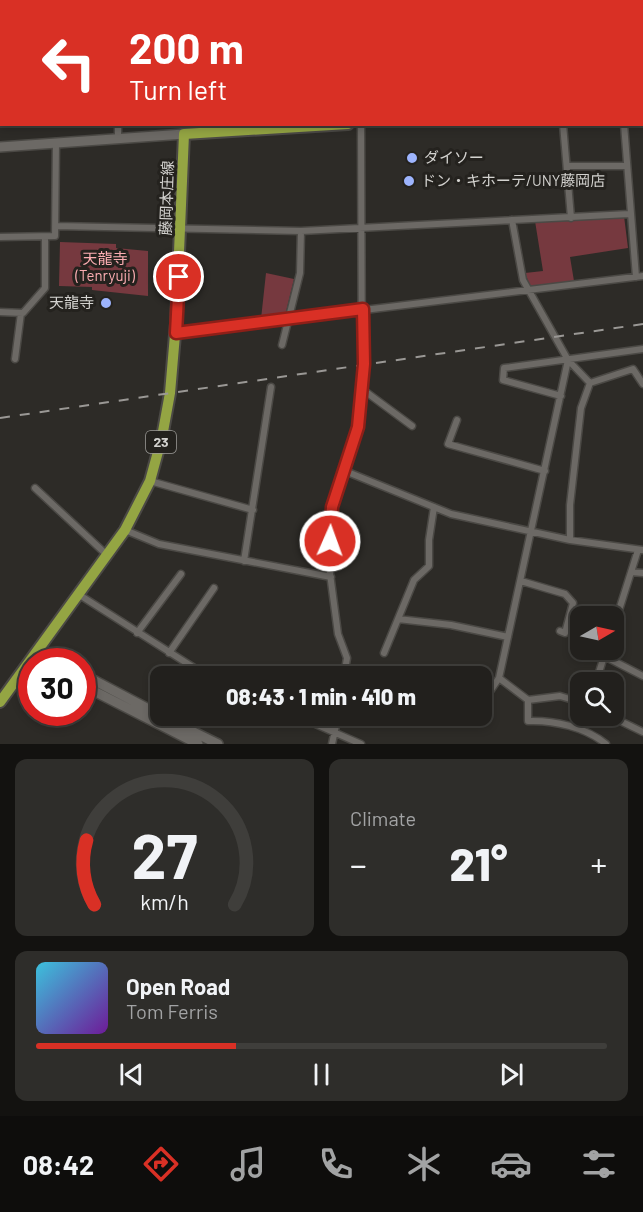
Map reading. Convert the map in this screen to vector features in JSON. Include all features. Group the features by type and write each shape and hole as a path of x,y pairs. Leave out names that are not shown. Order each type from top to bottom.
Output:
{"main road":[{"path":"184,134 301,126"},
{"name":"藤岡本庄線","path":"42,648 125,530 150,481 166,421 176,333 184,134"},
{"name":"藤岡本庄線","path":"0,702 18,680"}],"street":[{"path":"118,126 118,137"},
{"path":"346,666 347,658 338,634 331,577 332,507 356,438 362,388 361,126"},
{"path":"563,126 571,218"},
{"path":"176,333 639,276 629,214 624,126"},
{"path":"0,147 184,134"},
{"path":"0,237 55,236 56,142"},
{"path":"567,166 626,166"},
{"path":"55,226 301,231 629,214"},
{"path":"512,220 523,280 568,360 590,383"},
{"path":"282,345 300,273 301,231"},
{"path":"0,312 21,313 29,308 45,288 45,237"},
{"path":"15,360 21,313"},
{"path":"561,396 503,380 504,368 643,349"},
{"path":"492,688 499,678 568,360"},
{"path":"590,383 633,369 643,384"},
{"path":"570,540 570,505 578,451 581,408 590,383"},
{"path":"244,561 271,387"},
{"path":"362,388 412,426"},
{"path":"456,420 448,444 545,471"},
{"path":"345,471 434,507 570,540 641,550 620,606"},
{"path":"150,481 253,510"},
{"path":"35,488 106,555"},
{"path":"384,653 414,580 429,566 429,540 434,507"},
{"path":"125,530 159,544 331,577"},
{"path":"631,572 643,573"},
{"path":"137,633 182,574"},
{"path":"521,582 565,594 573,603 565,633 560,631"},
{"path":"169,653 214,588"},
{"path":"78,594 190,666"},
{"path":"398,619 450,625 508,637"},
{"path":"618,660 642,673"},
{"path":"499,678 528,700 560,696 570,699"},
{"path":"96,681 150,709"},
{"path":"96,692 198,744"},
{"path":"528,700 528,721 548,720 593,734 606,744"},
{"path":"624,723 643,732"},
{"path":"183,726 218,744"},
{"path":"324,726 361,744"},
{"path":"332,744 336,726"}],"green space":[{"path":"624,216 628,248 570,257 574,281 531,288 525,273 543,271 535,221"},
{"name":"天龍寺 (Tenryuji)","path":"60,242 116,244 116,248 148,251 148,296 92,290 92,287 59,286"},
{"path":"266,273 294,279 285,316 261,319"}],"railway":[{"path":"0,418 643,324"}],"place":[{"name":"ダイソー","path":"412,158"},
{"name":"ドン・キホーテ/UNY藤岡店","path":"409,181"},
{"name":"天龍寺","path":"106,303"}],"route":[{"path":"179,277 176,333 363,309 364,364 358,427 332,507 330,541"}]}
